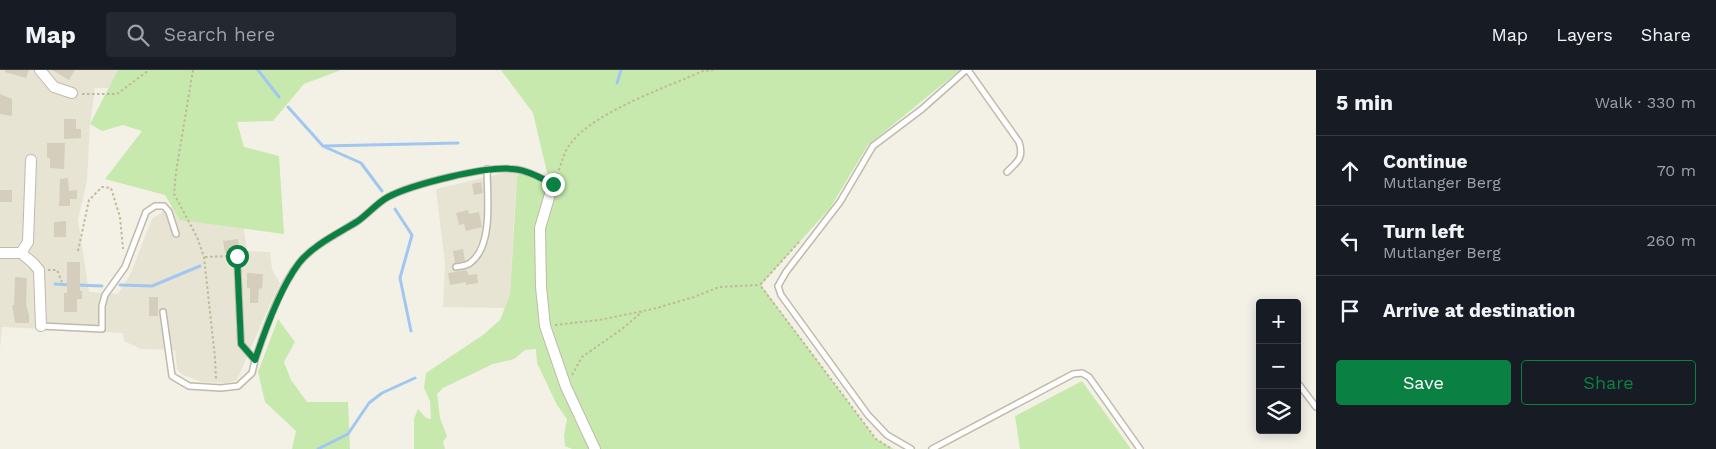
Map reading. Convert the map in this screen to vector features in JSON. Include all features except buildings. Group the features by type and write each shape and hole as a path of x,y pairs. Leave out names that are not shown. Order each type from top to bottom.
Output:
{"street":[{"path":"40,70 54,87 72,93"},
{"path":"21,253 28,242 31,160"},
{"path":"553,184 540,228 545,326 566,387 594,449"},
{"path":"0,253 21,253 39,270 41,326"}],"lane":[{"path":"911,449 888,436 868,416 786,303 778,286 786,272 840,202 873,146 922,109 967,70 1019,142 1022,151 1019,160 1007,172"},
{"path":"163,312 172,376 189,386 238,386 252,373 266,326 300,262 325,241 359,220 386,198 407,189 487,170 521,170 553,184"},
{"path":"456,267 469,264 476,258 488,228 487,170"},
{"path":"41,326 102,329 102,306 105,295 125,267 146,212 155,206 164,206 169,212 176,234"},
{"path":"237,256 241,344 255,360"},
{"path":"932,449 1073,374 1082,374 1089,377 1140,449"},
{"path":"1301,387 1316,407"}],"path":[{"path":"72,93 117,94 149,70"},
{"path":"193,70 174,194 197,237 204,257 215,358 216,387"},
{"path":"553,184 570,143 591,124 630,103 703,71 713,70"},
{"path":"78,251 89,200 102,187 111,188 120,216 124,250"},
{"path":"545,326 599,320 644,311 694,297 719,287 760,285 804,236"},
{"path":"204,257 237,256"},
{"path":"39,270 57,270 62,282"},
{"path":"760,285 876,439 892,449"},
{"path":"566,387 582,357 644,311"}],"shaded area":[{"path":"0,70 118,70 109,88 95,88 90,124 87,181 78,220 89,292 118,294 130,275 152,219 172,206 239,195 247,251 270,252 272,269 280,284 237,380 227,383 203,382 183,375 177,369 175,350 141,349 124,341 123,333 2,327 0,349"},
{"path":"508,172 520,173 517,178 510,295 505,308 443,307 445,264 436,189"}],"green space":[{"path":"118,70 341,70 304,84 273,121 237,122 244,147 279,156 284,234 180,220 165,195 105,179 142,131 123,125 102,131 90,124"},
{"path":"501,70 960,70 868,145 830,208 761,285 876,439 894,449 572,449 565,446 564,435 567,419 557,405 537,363 536,349 525,350 514,359 493,364 443,388 437,394 440,418 447,436 443,442 445,449 414,449 414,419 418,409 426,418 431,419 430,401 424,388 426,373 483,335 500,320 510,295 517,178 521,170 549,181 533,113"},
{"path":"278,319 295,342 284,362 291,380 307,402 348,402 350,449 292,449 296,431 265,402 258,372"},
{"path":"1082,381 1131,449 1020,449 1015,416"}],"waterway":[{"path":"258,70 279,97"},
{"path":"617,83 621,70"},
{"path":"288,107 323,146 458,143"},
{"path":"325,147 361,163 382,191"},
{"path":"395,209 412,235 400,278 411,331"},
{"path":"120,285 152,286 200,266"},
{"path":"55,284 71,285"},
{"path":"77,285 102,286"},
{"path":"318,449 348,434 369,403 382,393 415,378"}],"route":[{"path":"237,256 241,344 255,360 266,326 300,262 325,241 359,220 386,198 407,189 487,170 521,170 553,184"}]}
